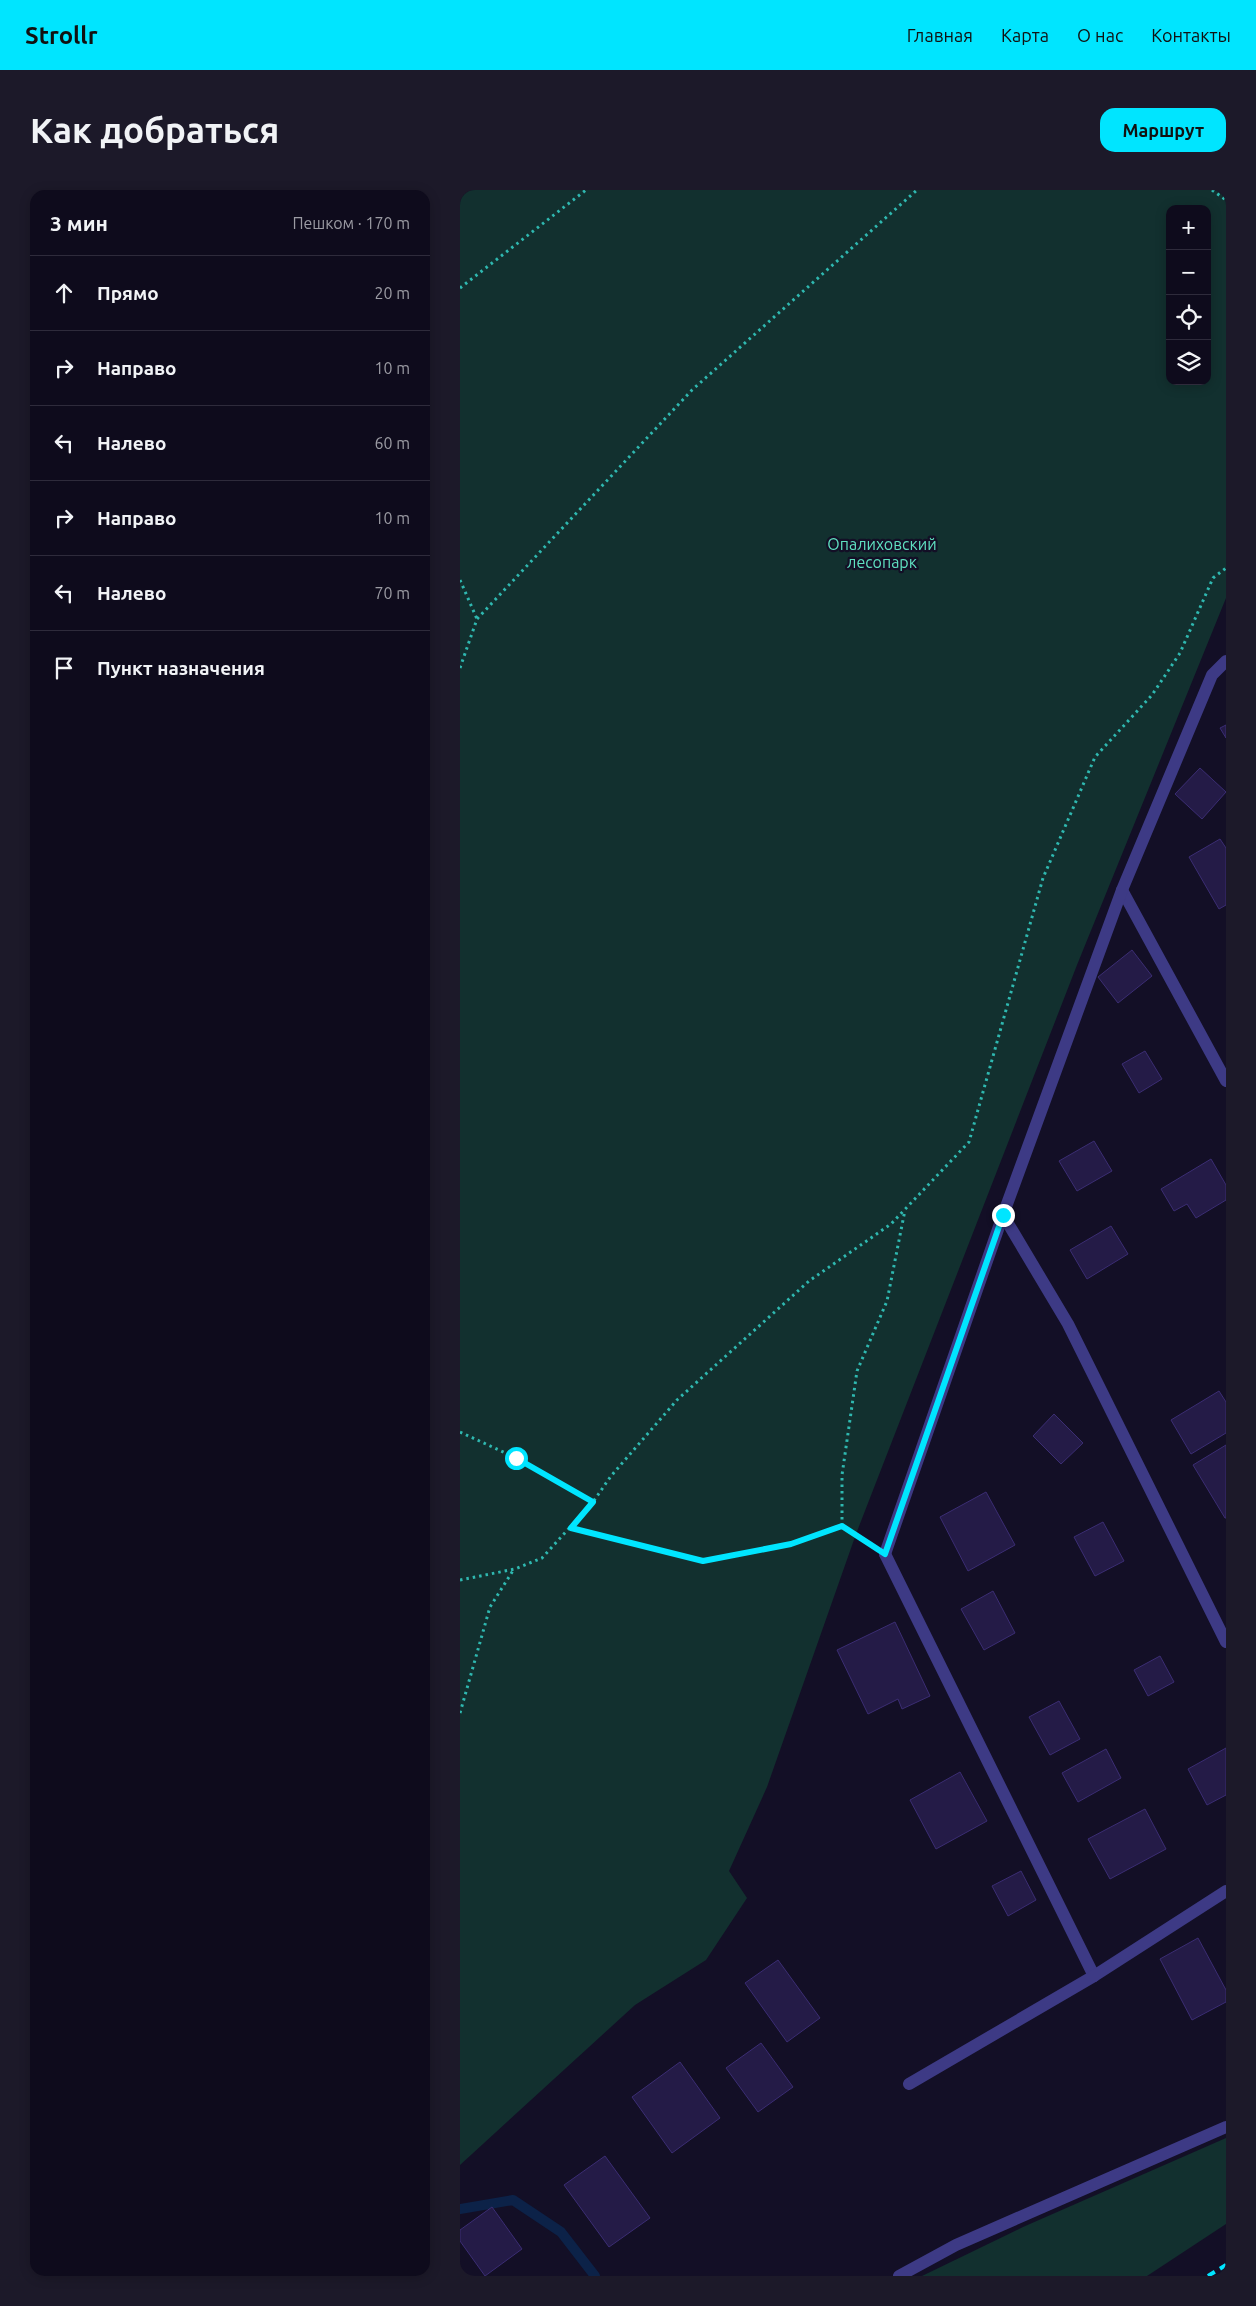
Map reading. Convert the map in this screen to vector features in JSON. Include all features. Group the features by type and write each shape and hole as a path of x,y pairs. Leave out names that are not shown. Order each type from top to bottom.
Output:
{"street":[{"path":"1094,1976 885,1554 1003,1215 1122,890 1212,674 1226,661"},
{"path":"1122,890 1226,1081"},
{"path":"1003,1215 1068,1324 1226,1642"},
{"path":"909,2084 1094,1976 1226,1891"},
{"path":"899,2276 956,2245 1226,2127"}],"path":[{"path":"460,288 586,190"},
{"path":"460,668 477,619 692,390 917,190"},
{"path":"1212,190 1226,200"},
{"path":"460,1580 514,1569 542,1558 571,1528 612,1476 677,1400 809,1281 891,1224 969,1142 1043,878 1096,757 1152,696 1180,653 1213,578 1226,568"},
{"path":"460,580 477,619"},
{"path":"842,1526 842,1475 857,1372 887,1300 905,1209"},
{"path":"460,1432 516,1458 593,1502"},
{"path":"571,1528 703,1561 791,1544 842,1526"},
{"path":"842,1526 885,1554"},
{"path":"460,1713 490,1607 514,1569"}],"green space":[{"name":"Опалиховский лесопарк","path":"460,190 1226,190 1226,598 1077,965 856,1534 767,1787 729,1871 747,1898 706,1960 635,2005 460,2165"},
{"path":"1226,2138 1226,2224 1147,2276 922,2276 1023,2227"}],"building":[{"path":"1226,725 1226,738 1220,728"},
{"path":"1200,768 1226,792 1202,819 1175,794"},
{"path":"1220,839 1226,848 1226,905 1219,909 1189,857"},
{"path":"1132,950 1152,976 1118,1003 1098,977"},
{"path":"1145,1051 1162,1079 1139,1093 1122,1064"},
{"path":"1094,1141 1112,1171 1077,1191 1059,1161"},
{"path":"1211,1159 1226,1185 1226,1200 1196,1218 1187,1204 1174,1211 1161,1189"},
{"path":"1111,1226 1128,1254 1087,1279 1070,1250"},
{"path":"1219,1391 1226,1402 1226,1433 1191,1454 1171,1420"},
{"path":"1054,1414 1083,1443 1061,1464 1033,1436"},
{"path":"1226,1445 1226,1518 1225,1518 1193,1465"},
{"path":"986,1492 1015,1545 968,1571 940,1517"},
{"path":"1103,1522 1124,1561 1095,1576 1074,1537"},
{"path":"993,1591 1015,1633 984,1650 961,1609"},
{"path":"895,1622 930,1696 902,1709 898,1699 868,1714 837,1650"},
{"path":"1160,1656 1174,1682 1148,1696 1134,1670"},
{"path":"1059,1701 1080,1739 1050,1755 1029,1717"},
{"path":"1226,1748 1226,1795 1207,1805 1188,1769"},
{"path":"1106,1749 1121,1778 1078,1802 1062,1773"},
{"path":"960,1772 987,1821 936,1849 910,1800"},
{"path":"1145,1809 1166,1849 1110,1879 1088,1839"},
{"path":"1021,1871 1036,1900 1008,1916 992,1886"},
{"path":"1198,1938 1226,1990 1226,2002 1192,2020 1160,1959"},
{"path":"778,1960 820,2018 787,2042 745,1983"},
{"path":"761,2043 793,2087 758,2112 726,2068"},
{"path":"680,2062 720,2118 672,2153 632,2097"},
{"path":"605,2156 650,2218 609,2247 564,2185"},
{"path":"492,2207 522,2249 485,2276 460,2241 460,2230"}],"waterway":[{"path":"460,2209 513,2200 561,2232 595,2276"}],"railway":[{"path":"1208,2276 1226,2265"}],"route":[{"path":"516,1458 593,1502 571,1528 703,1561 791,1544 842,1526 885,1554 1003,1215"}]}
